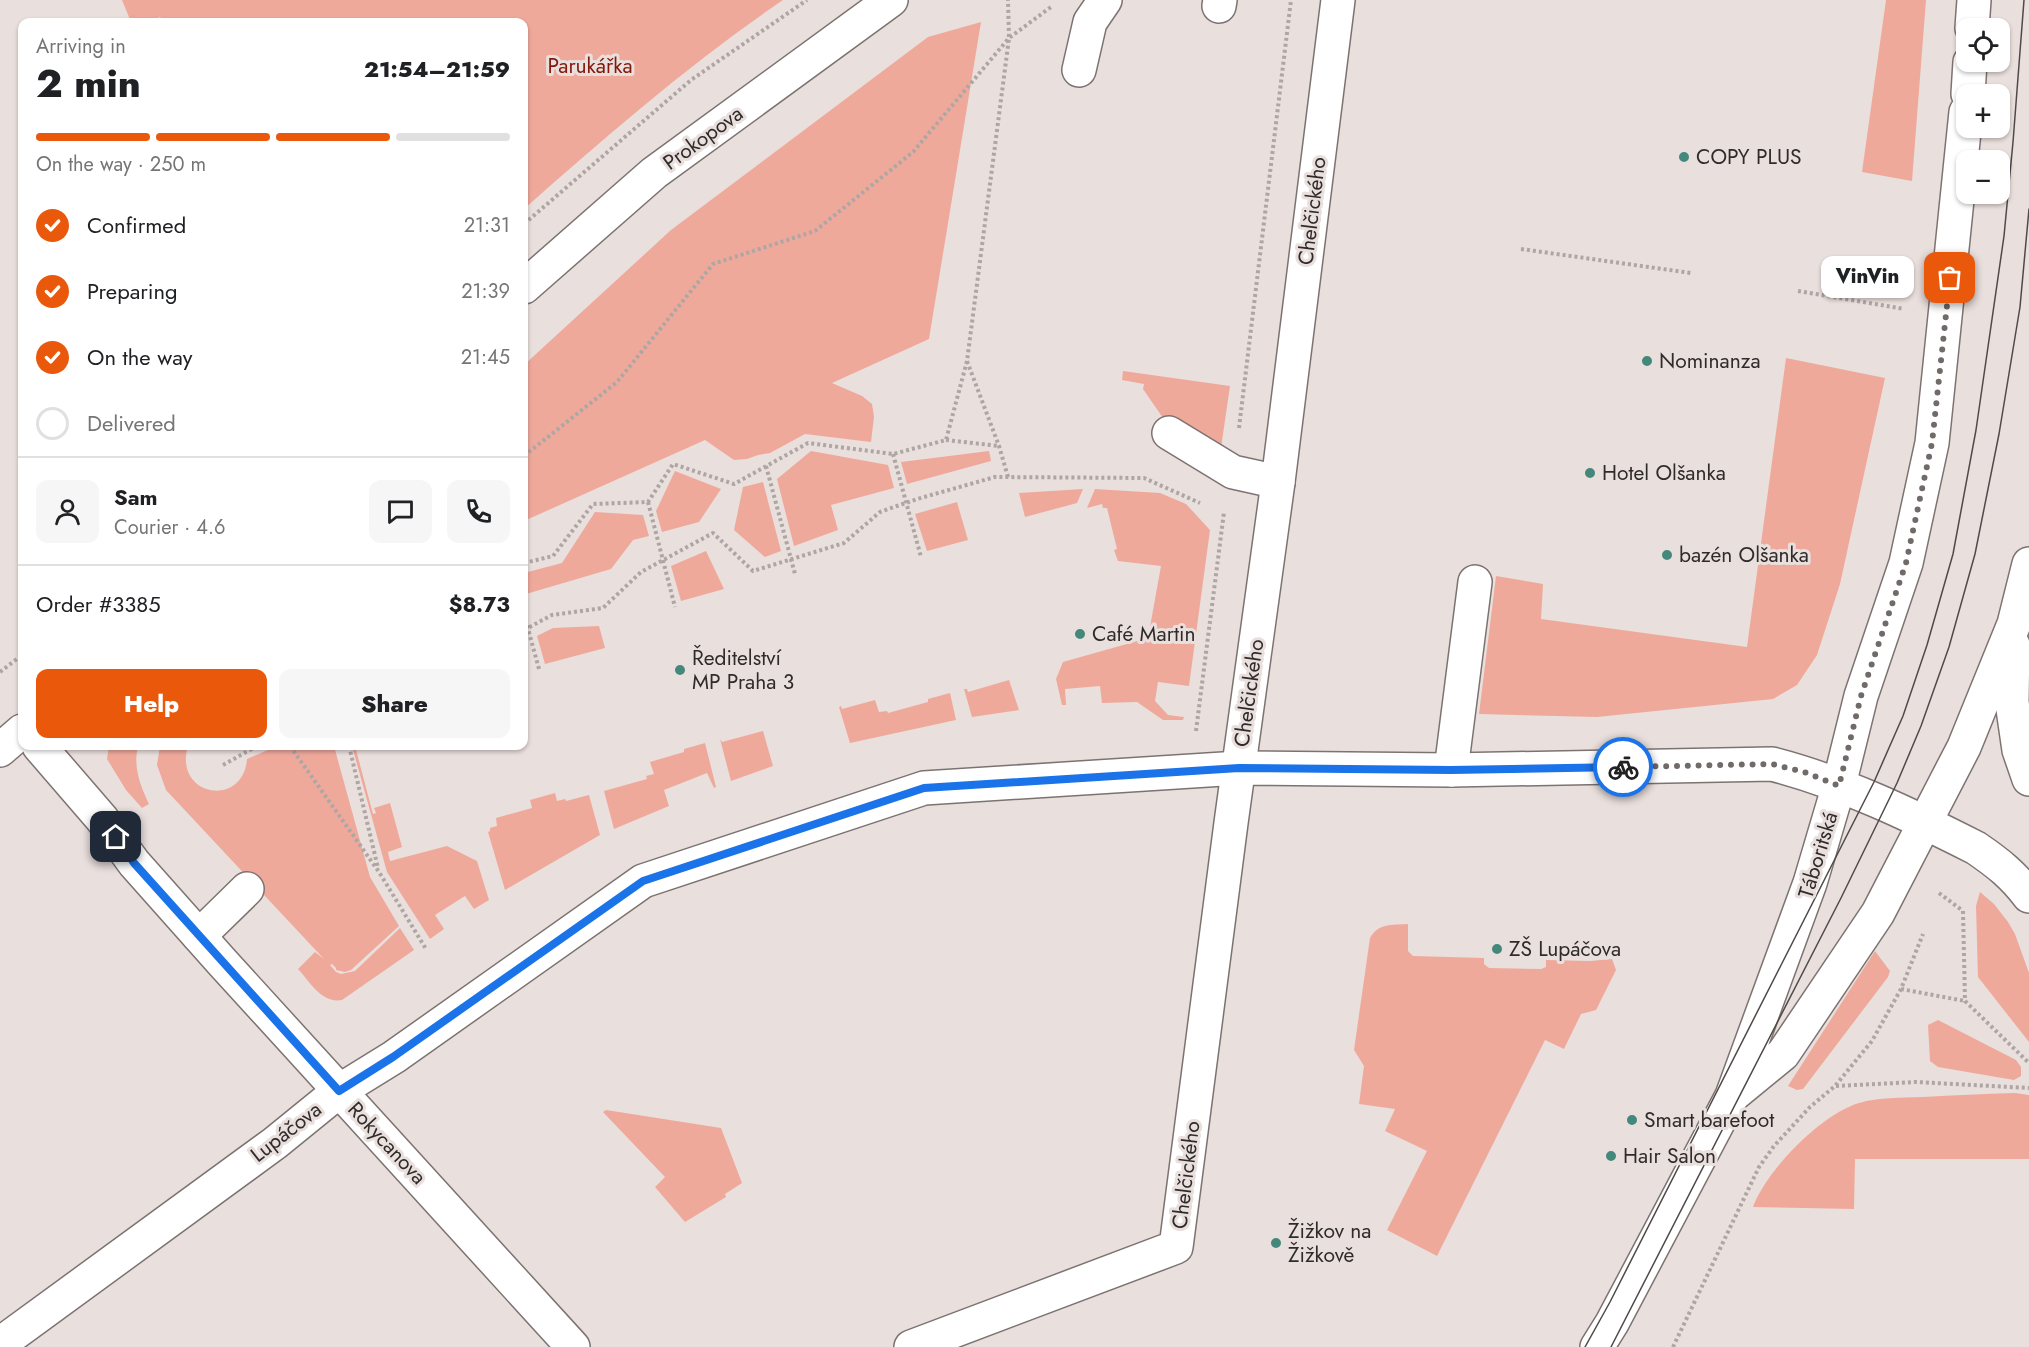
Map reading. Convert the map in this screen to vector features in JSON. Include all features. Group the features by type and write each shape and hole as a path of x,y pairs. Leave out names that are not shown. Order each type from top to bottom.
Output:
{"street":[{"name":"Prokopova","path":"528,283 654,173 891,0"},
{"path":"1079,70 1090,22 1105,0"},
{"name":"Chelčického","path":"910,1347 1176,1247 1273,523 1338,0"},
{"path":"1973,18 1974,0"},
{"name":"Táboritská","path":"1607,1339 1732,1096 1810,883 1839,786 1861,696 1906,563 1932,443 1963,138"},
{"path":"1169,433 1233,472 1278,482"},
{"name":"Táboritská","path":"1732,1096 1783,1054 1871,925 1964,747 2014,624 2029,564"},
{"path":"1451,770 1475,582"},
{"path":"2014,624 2012,702 2019,750 2029,779"},
{"path":"0,750 18,734"},
{"name":"Rokycanova","path":"42,750 102,819 134,863 573,1347"},
{"name":"Lupáčova","path":"0,1344 275,1143 339,1091 393,1057 643,881 924,788 1239,768 1451,770 1772,764 1804,772 1839,786 1976,848 2014,878 2029,896"},
{"path":"199,936 247,889"}],"path":[{"path":"528,221 691,80 807,0"},
{"path":"946,440 967,361 1009,38 1008,0"},
{"path":"1194,738 1224,513 1233,472 1291,0"},
{"path":"528,450 617,382 713,264 815,231 913,152 1009,38 1052,6"},
{"path":"1521,249 1691,273"},
{"path":"1798,291 1906,309"},
{"path":"967,361 999,446 1008,477"},
{"path":"675,607 648,502 673,464 734,484 808,443 892,454 946,440 999,446"},
{"path":"892,454 921,557"},
{"path":"766,466 795,574"},
{"path":"528,628 552,615 603,608 641,572 713,533 753,571 843,543 880,512 995,477 1144,478 1204,504"},
{"path":"528,562 553,556 593,504 648,502"},
{"path":"1214,509 1273,523"},
{"path":"528,629 539,669"},
{"path":"0,672 18,658"},
{"path":"0,665 9,666"},
{"path":"223,765 250,750"},
{"path":"293,750 379,872 426,949"},
{"path":"350,750 379,872"},
{"path":"1939,893 1964,911 1965,1001"},
{"path":"1673,1347 1759,1167 1774,1146 1810,1107 1835,1086 1872,1041 1901,989 1923,934"},
{"path":"1901,989 1965,1001 2029,1063"},
{"path":"1835,1086 1916,1082 2029,1088"}],"green space":[{"name":"Parukářka","path":"122,0 783,0 650,100 528,205 528,18 129,18"},
{"path":"1886,0 1926,0 1912,181 1862,172"},
{"path":"981,22 929,339 832,383 862,396 872,404 874,417 871,442 805,434 770,453 734,460 705,440 528,519 528,361 671,230 928,37"},
{"path":"1786,358 1885,378 1840,584 1817,655 1797,685 1773,699 1597,717 1479,714 1496,576 1543,584 1541,619 1747,647"},
{"path":"1123,371 1230,386 1221,448 1172,431 1143,389 1144,384 1122,380"},
{"path":"811,451 888,465 894,488 831,505 838,530 794,546 777,479"},
{"path":"989,451 991,461 907,484 901,462"},
{"path":"675,471 721,489 699,522 662,532 656,511"},
{"path":"763,482 781,551 765,557 734,530 743,487"},
{"path":"1083,489 1077,503 1025,517 1019,493"},
{"path":"1095,489 1160,493 1186,504 1210,530 1189,686 1158,682 1155,701 1168,715 1184,717 1183,720 1163,720 1137,702 1102,703 1100,686 1065,689 1066,705 1062,705 1056,679 1063,662 1148,638 1161,566 1118,561 1107,508 1103,508 1102,504 1087,508"},
{"path":"957,502 968,540 927,551 915,514"},
{"path":"595,512 643,515 649,536 633,540 611,569 528,593 528,572 562,563"},
{"path":"706,551 724,589 681,601 671,566"},
{"path":"599,626 605,648 545,664 537,636 553,628"},
{"path":"1009,680 1019,710 972,717 964,689 968,692"},
{"path":"950,693 956,720 850,743 839,707 841,706 842,709 875,700 879,712 887,711 888,713 928,702 928,699"},
{"path":"763,731 773,766 731,781 720,739 722,742"},
{"path":"705,743 716,787 714,788 707,773 664,790 669,806 614,829 604,791 647,779 646,776 654,774 650,762"},
{"path":"108,750 138,750 138,776 149,804 142,808 126,790 107,759"},
{"path":"159,750 188,750 186,763 190,776 199,785 210,790 223,790 234,785 243,775 247,759 268,750 335,750 370,877 399,926 351,970 345,972 336,970 332,964 330,965 336,972 341,974 355,971 400,928 414,950 342,1000 328,999 322,995 298,969 315,952 324,959 166,790 157,765"},
{"path":"353,750 356,750 373,814 376,813 374,808 390,803 402,847 388,852 390,861 447,846 477,861 489,900 474,909 465,896 435,915 444,929 430,939 387,872"},
{"path":"555,793 557,801 589,795 600,835 505,890 488,832 490,828 497,826 496,818 532,808 530,800"},
{"path":"1980,892 1994,904 2008,922 2015,934 2029,973 2029,1042 1978,977 1976,906"},
{"path":"1408,924 1408,951 1413,956 1484,958 1484,964 1489,968 1541,969 1546,967 1546,960 1612,959 1616,970 1596,1010 1581,1014 1564,1049 1545,1040 1437,1256 1387,1230 1427,1151 1385,1131 1395,1109 1359,1104 1364,1066 1354,1050 1370,938 1381,927"},
{"path":"1875,951 1890,971 1888,977 1803,1089 1797,1090 1788,1086"},
{"path":"1938,1020 2016,1060 2021,1067 2021,1076 2014,1080 1938,1067 1930,1061 1928,1025"},
{"path":"2015,1093 2029,1095 2029,1159 1855,1159 1854,1209 1753,1207 1782,1161 1812,1131 1844,1109 1859,1103 1882,1099"},
{"path":"606,1110 721,1128 742,1183 725,1194 726,1197 685,1222 655,1187 665,1177 603,1112"}],"tram line":[{"path":"1585,1347 1874,782 1903,716 1927,645 1953,554 1976,430 2004,236 2024,0"},
{"path":"1611,1347 1841,898 1897,783 1921,726 1949,647 1975,554 1999,434 2020,307 2029,209"}],"way so far":[{"path":"1623,767 1772,764 1804,772 1839,786 1861,696 1906,563 1932,443 1950,278"}],"place":[{"name":"COPY PLUS","path":"1684,157"},
{"name":"VinVin","path":"1950,278"},
{"name":"Nominanza","path":"1647,361"},
{"name":"Hotel Olšanka","path":"1590,473"},
{"name":"bazén Olšanka","path":"1667,555"},
{"name":"Café Martin","path":"1080,634"},
{"name":"Ředitelství MP Praha 3","path":"680,670"},
{"name":"ZŠ Lupáčova","path":"1497,949"},
{"name":"Smart barefoot","path":"1632,1120"},
{"name":"Hair Salon","path":"1611,1156"},
{"name":"Žižkov na Žižkově","path":"1276,1243"}],"route":[{"path":"116,837 134,863 339,1091 393,1057 643,881 924,788 1239,768 1451,770 1623,767"}]}
